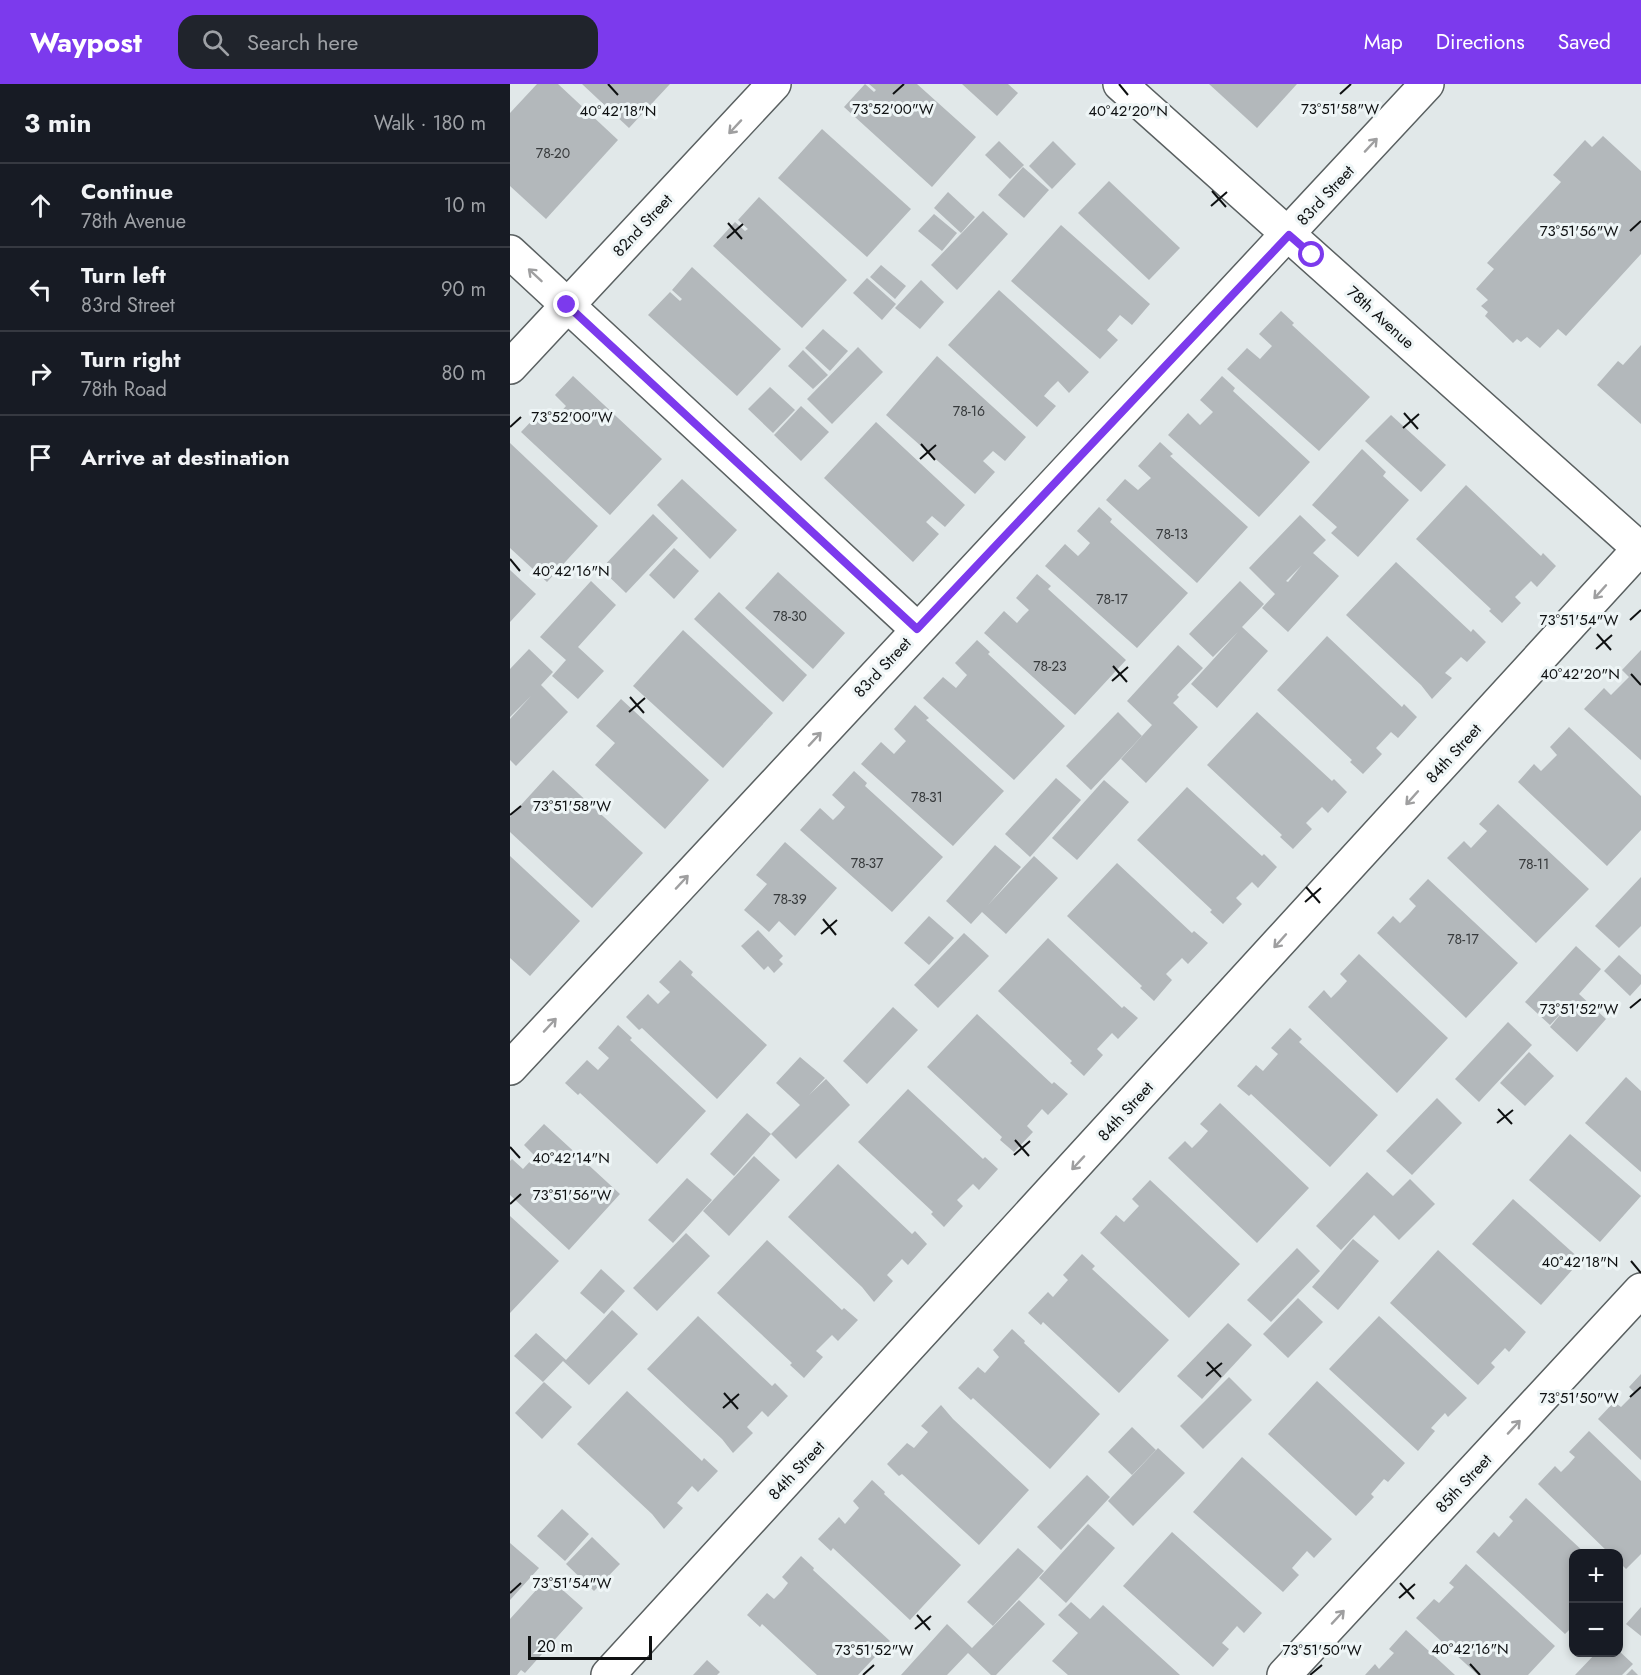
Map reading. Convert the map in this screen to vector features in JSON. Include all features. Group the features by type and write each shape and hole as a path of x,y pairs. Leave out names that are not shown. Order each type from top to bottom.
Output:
{"street":[{"name":"82nd Street","path":"510,367 774,84"},
{"name":"78th Avenue","path":"1120,84 1641,549"},
{"name":"83rd Street","path":"510,1068 917,629 1289,235 1427,84"},
{"path":"510,252 917,629"},
{"name":"84th Street","path":"608,1675 1641,549"},
{"name":"85th Street","path":"1284,1675 1641,1290"}],"building":[{"path":"537,84 558,84 618,140 546,219 510,186 510,113"},
{"path":"582,84 670,84 629,128"},
{"path":"865,84 874,92 876,90 869,84 917,84 976,137 932,187 844,107"},
{"path":"962,84 1008,84 1018,93 997,116"},
{"path":"1209,84 1297,84 1257,128"},
{"path":"822,129 911,209 867,257 778,178"},
{"path":"1603,136 1641,171 1641,254 1566,336 1558,329 1540,348 1527,337 1521,342 1517,339 1513,343 1485,316 1488,312 1481,306 1488,300 1476,289 1494,269 1487,263 1561,182 1553,175 1585,140 1592,147"},
{"path":"999,141 1024,165 1010,179 985,155"},
{"path":"1053,141 1076,164 1052,189 1029,166"},
{"path":"1023,167 1049,190 1024,218 998,195"},
{"path":"1109,181 1180,248 1149,280 1078,213"},
{"path":"948,192 975,217 961,233 934,208"},
{"path":"759,197 847,280 802,328 713,246 735,222 745,231 748,229 738,220"},
{"path":"983,211 1008,234 957,290 931,265"},
{"path":"934,214 957,233 942,251 918,231"},
{"path":"1061,225 1150,304 1132,325 1120,315 1107,330 1118,340 1100,359 1011,281"},
{"path":"881,265 906,286 895,299 870,277"},
{"path":"692,267 781,349 737,396 648,315 670,292 680,301 682,299 672,290"},
{"path":"867,278 896,304 882,320 853,293"},
{"path":"921,280 944,302 920,329 895,308"},
{"path":"999,290 1089,372 1069,393 1058,381 1050,389 1044,396 1056,406 1037,427 948,345"},
{"path":"1281,311 1294,323 1292,325 1370,397 1319,451 1227,369 1247,348 1260,359 1272,346 1259,334"},
{"path":"823,329 848,351 830,371 805,348"},
{"path":"1641,345 1641,424 1597,385 1618,361 1623,365"},
{"path":"858,347 883,372 832,424 807,399"},
{"path":"803,350 828,375 813,389 788,366"},
{"path":"937,356 1026,437 1005,461 993,451 983,461 995,472 975,494 886,415"},
{"path":"573,376 662,459 610,515 521,432 540,412 551,423 566,406 555,395"},
{"path":"1222,376 1235,388 1233,391 1310,462 1259,517 1168,435 1188,413 1200,425 1213,412 1200,400"},
{"path":"770,387 795,410 773,433 748,409"},
{"path":"801,406 829,432 801,461 774,435"},
{"path":"1391,415 1446,465 1421,492 1365,441"},
{"path":"876,422 965,505 945,527 932,516 926,522 939,534 913,562 824,478"},
{"path":"1160,442 1173,454 1170,456 1248,527 1197,583 1106,500 1125,479 1138,490 1151,478 1138,466"},
{"path":"510,443 598,526 547,582 510,548"},
{"path":"1362,449 1386,472 1383,476 1409,500 1358,557 1331,533 1337,527 1312,505"},
{"path":"682,479 737,530 710,559 657,505"},
{"path":"1466,485 1541,556 1543,553 1556,566 1537,587 1531,581 1515,597 1521,603 1502,623 1489,611 1491,609 1416,539"},
{"path":"1099,507 1112,519 1110,522 1188,593 1137,648 1045,566 1065,544 1078,556 1085,549 1090,543 1077,531"},
{"path":"653,514 678,538 626,593 601,569"},
{"path":"1300,515 1326,540 1313,553 1339,576 1288,632 1262,608 1275,594 1249,568","holes":["1310,555 1288,582 1286,581"]},
{"path":"674,548 699,571 674,599 649,575"},
{"path":"1396,562 1471,632 1473,629 1486,642 1467,662 1461,657 1445,673 1452,678 1432,699 1421,685 1346,615"},
{"path":"510,570 536,594 510,622"},
{"path":"778,572 845,633 813,669 745,608"},
{"path":"1037,574 1051,586 1048,589 1126,660 1075,715 984,633 1004,611 1017,623 1029,610 1016,598"},
{"path":"591,581 616,605 578,647 604,671 578,699 552,676 566,660 540,637"},
{"path":"1240,581 1264,604 1242,627 1268,651 1217,708 1191,684 1238,632 1213,657 1189,634"},
{"path":"719,592 807,675 783,702 694,619"},
{"path":"683,630 773,713 723,768 633,686"},
{"path":"1327,636 1402,707 1404,704 1417,717 1398,738 1391,732 1376,748 1382,754 1363,774 1350,762 1352,760 1277,690"},
{"path":"977,640 990,652 988,654 1065,726 1014,780 923,698 943,677 956,688 967,675 955,663"},
{"path":"1178,645 1203,668 1177,695 1179,697 1173,703 1198,727 1146,783 1121,759 1152,725 1127,701"},
{"path":"529,649 553,672 541,685 568,712 516,766 510,760 510,719 531,696 510,717 510,669"},
{"path":"1641,650 1641,760 1584,709 1604,688 1611,695 1629,677 1622,670"},
{"path":"621,699 709,780 665,829 595,765 615,743 596,726"},
{"path":"915,705 929,718 926,720 1004,791 953,846 861,764 881,742 894,754 906,741 894,729"},
{"path":"1118,712 1142,736 1091,790 1066,766"},
{"path":"1257,712 1347,792 1328,813 1322,807 1306,823 1312,829 1293,849 1280,837 1282,835 1207,765"},
{"path":"1569,727 1641,796 1641,830 1607,866 1518,782 1534,764 1541,771 1557,755 1550,747"},
{"path":"553,770 643,853 592,908 510,832 510,817"},
{"path":"854,771 867,783 865,786 943,857 892,912 800,830 820,808 833,820 840,813 845,807 832,795"},
{"path":"1056,778 1081,800 1030,857 1005,834"},
{"path":"1104,780 1129,802 1077,860 1052,838"},
{"path":"1187,787 1277,867 1258,888 1252,882 1236,898 1242,904 1223,924 1210,912 1212,910 1137,840"},
{"path":"1498,804 1589,889 1536,943 1447,858 1464,841 1471,848 1487,831 1479,824"},
{"path":"785,842 837,888 795,936 779,921 769,932 744,910 767,884 756,875"},
{"path":"995,845 1021,867 988,905 1034,856 1058,878 1006,934 982,912 971,924 946,901"},
{"path":"510,856 580,921 530,976 510,958"},
{"path":"1117,863 1192,933 1194,931 1208,943 1188,964 1182,958 1166,974 1172,980 1154,1001 1140,988 1142,986 1067,916"},
{"path":"1641,877 1641,926 1619,948 1595,926"},
{"path":"1428,879 1518,963 1466,1018 1377,933 1393,916 1400,923 1409,914 1416,906 1409,899"},
{"path":"929,916 954,938 929,965 904,943"},
{"path":"758,930 783,956 779,960 783,964 774,973 768,966 764,970 741,946"},
{"path":"964,933 989,956 938,1008 914,985"},
{"path":"1048,938 1122,1008 1124,1006 1138,1018 1118,1039 1112,1033 1097,1049 1103,1055 1084,1076 1070,1063 1072,1061 998,991"},
{"path":"1576,946 1601,969 1579,994 1606,1019 1577,1052 1550,1027 1564,1010 1550,1025 1525,1002"},
{"path":"1359,954 1448,1038 1397,1093 1308,1007 1324,990 1331,998 1340,989 1347,981 1340,974"},
{"path":"1619,955 1641,975 1641,984 1630,996 1604,971"},
{"path":"680,960 693,972 691,975 767,1045 717,1099 642,1028 639,1030 626,1017 648,994 658,1004 670,992 659,982"},
{"path":"893,1007 918,1030 867,1084 843,1061"},
{"path":"977,1014 1052,1084 1054,1082 1068,1094 1048,1115 1042,1109 1027,1126 1033,1132 1014,1152 1000,1140 1002,1137 927,1067"},
{"path":"1508,1022 1532,1045 1479,1102 1455,1079"},
{"path":"618,1025 632,1038 630,1040 706,1111 657,1164 580,1093 578,1095 565,1083 587,1060 598,1070 609,1058 598,1048"},
{"path":"1290,1028 1302,1039 1299,1042 1378,1115 1330,1167 1251,1094 1249,1096 1237,1086 1256,1065 1263,1071 1278,1054 1271,1048"},
{"path":"1529,1052 1554,1076 1525,1106 1500,1083"},
{"path":"800,1057 825,1078 809,1095 826,1079 850,1105 796,1159 771,1134 800,1105 776,1083"},
{"path":"1626,1077 1641,1091 1641,1172 1585,1123"},
{"path":"908,1089 983,1159 985,1157 998,1169 979,1190 973,1184 957,1200 963,1206 944,1227 931,1214 933,1212 858,1142"},
{"path":"1437,1098 1462,1123 1412,1175 1386,1151"},
{"path":"1220,1103 1309,1188 1257,1243 1168,1158 1185,1141 1192,1148 1201,1139 1208,1131 1200,1124"},
{"path":"747,1113 771,1134 734,1176 710,1154"},
{"path":"544,1124 620,1194 569,1250 510,1195 510,1161 512,1159 523,1169 535,1156 524,1145"},
{"path":"1570,1134 1641,1196 1600,1242 1529,1180"},
{"path":"754,1156 780,1180 729,1236 703,1211"},
{"path":"838,1164 912,1234 915,1231 927,1244 908,1265 902,1259 887,1275 893,1281 874,1302 862,1287 788,1217"},
{"path":"1367,1172 1393,1196 1410,1179 1435,1204 1399,1240 1374,1215 1341,1250 1316,1226"},
{"path":"687,1178 712,1200 673,1243 648,1220"},
{"path":"1150,1180 1240,1264 1189,1318 1100,1233 1116,1215 1124,1222 1139,1206 1132,1199"},
{"path":"1513,1199 1581,1260 1541,1305 1472,1244"},
{"path":"510,1216 559,1261 510,1313"},
{"path":"686,1233 710,1256 657,1311 633,1288"},
{"path":"1353,1239 1379,1261 1338,1310 1312,1287"},
{"path":"767,1240 842,1310 844,1308 858,1320 838,1341 832,1335 816,1351 823,1357 804,1378 790,1365 792,1363 717,1293"},
{"path":"1297,1248 1320,1271 1271,1322 1247,1300"},
{"path":"1438,1250 1526,1332 1509,1352 1505,1348 1491,1363 1495,1367 1478,1385 1390,1303"},
{"path":"1082,1254 1095,1266 1092,1269 1169,1340 1119,1393 1043,1322 1041,1325 1028,1313 1048,1292 1053,1297 1068,1280 1063,1275"},
{"path":"601,1269 625,1291 604,1314 580,1293"},
{"path":"1298,1298 1323,1322 1288,1358 1263,1334"},
{"path":"612,1310 638,1334 589,1385 563,1361 543,1382 514,1356 536,1333 566,1360"},
{"path":"698,1316 772,1386 775,1383 788,1396 768,1417 762,1411 747,1427 753,1433 733,1453 722,1439 647,1369"},
{"path":"1379,1316 1467,1398 1448,1417 1445,1413 1431,1428 1435,1431 1418,1451 1329,1369"},
{"path":"1228,1323 1252,1345 1202,1399 1177,1376"},
{"path":"1012,1329 1100,1414 1050,1469 973,1398 971,1400 958,1388 978,1367 985,1373 999,1357 993,1350"},
{"path":"1641,1374 1641,1460 1598,1419 1614,1402 1621,1407 1635,1393 1629,1387"},
{"path":"1229,1377 1252,1400 1203,1449 1180,1426"},
{"path":"1317,1381 1405,1463 1388,1482 1384,1479 1371,1494 1374,1497 1356,1516 1268,1434"},
{"path":"544,1382 572,1407 542,1439 515,1413"},
{"path":"627,1391 702,1461 704,1458 718,1471 698,1492 692,1486 677,1503 683,1508 664,1529 652,1514 577,1444"},
{"path":"941,1405 1029,1490 979,1545 902,1474 899,1476 887,1464 907,1443 914,1448 928,1432 921,1426"},
{"path":"1132,1427 1156,1450 1132,1475 1108,1452"},
{"path":"1589,1431 1641,1481 1641,1554 1626,1569 1623,1566 1623,1549 1605,1549 1538,1484 1555,1466 1561,1472 1569,1464 1575,1457 1569,1452"},
{"path":"1158,1448 1185,1473 1133,1526 1108,1501"},
{"path":"1242,1457 1332,1539 1314,1558 1307,1551 1292,1568 1299,1575 1283,1592 1193,1512"},
{"path":"1087,1475 1110,1497 1061,1550 1037,1527"},
{"path":"872,1480 885,1492 884,1494 961,1565 910,1620 833,1548 831,1551 818,1539 839,1517 845,1524 859,1508 853,1501"},
{"path":"1526,1498 1581,1549 1569,1549 1569,1630 1565,1634 1476,1552 1494,1532 1499,1537 1513,1521 1509,1517"},
{"path":"562,1509 589,1534 565,1561 537,1536"},
{"path":"1088,1524 1115,1548 1066,1603 1039,1578"},
{"path":"1172,1532 1262,1613 1244,1633 1237,1626 1222,1643 1229,1649 1213,1667 1123,1586"},
{"path":"592,1537 620,1564 594,1591 566,1564"},
{"path":"510,1543 539,1568 510,1600"},
{"path":"1018,1548 1044,1571 993,1626 967,1602"},
{"path":"801,1556 814,1568 813,1570 890,1641 858,1675 817,1675 762,1624 760,1627 747,1615 767,1593 774,1599 782,1591 788,1583 782,1577"},
{"path":"1466,1564 1555,1646 1528,1675 1478,1675 1416,1618 1434,1599 1439,1603 1454,1587 1449,1583"},
{"path":"548,1577 583,1608 525,1673 521,1670 517,1675 510,1675 510,1619"},
{"path":"1019,1600 1045,1624 996,1675 991,1675 968,1653 947,1675 901,1675 947,1624 972,1648"},
{"path":"1071,1602 1090,1619 1103,1605 1180,1675 1068,1675 1052,1661 1078,1633 1058,1615"},
{"path":"1641,1607 1641,1636 1626,1624"},
{"path":"1406,1630 1455,1675 1365,1675 1375,1664 1379,1669 1394,1653 1389,1649"},
{"path":"1623,1655 1633,1664 1622,1675 1575,1675 1592,1657 1623,1657"},
{"path":"707,1660 720,1672 717,1675 693,1675"},
{"path":"1632,1669 1638,1675 1626,1675"}],"route":[{"path":"567,305 917,629 1289,235 1312,255"}]}
